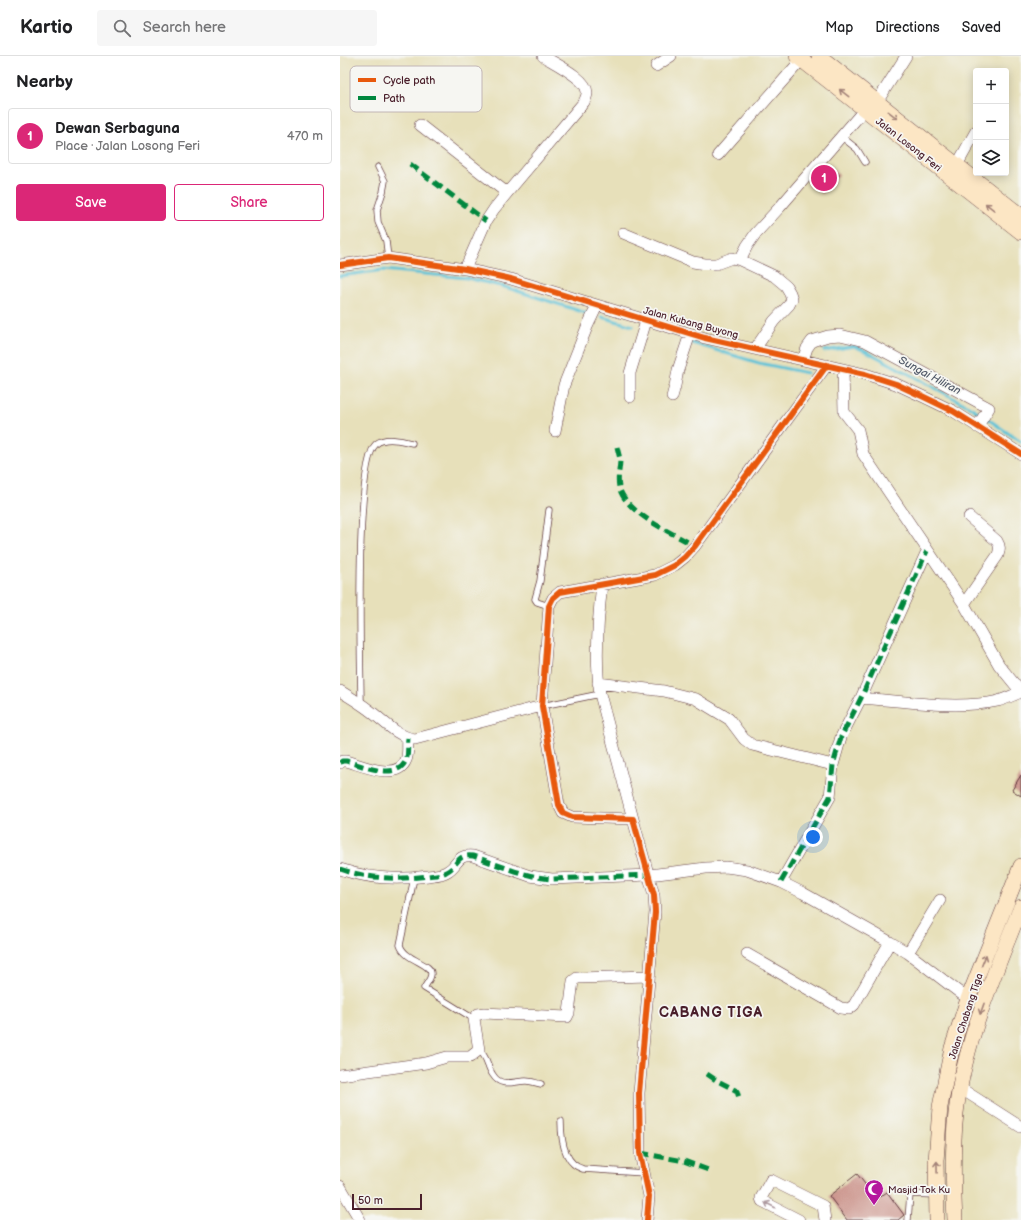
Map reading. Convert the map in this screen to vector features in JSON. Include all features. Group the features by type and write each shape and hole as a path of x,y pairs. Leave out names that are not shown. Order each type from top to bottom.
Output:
{"main road":[{"name":"Jalan Losong Feri","path":"819,56 871,106 1021,232"},
{"name":"Jalan Losong Feri","path":"800,58 957,165 1021,216"},
{"name":"Jalan Chabang Tiga","path":"937,1220 936,1161 940,1107 952,1048 968,999 1021,866"},
{"name":"Jalan Chabang Tiga","path":"955,1220 953,1161 956,1112 967,1054 981,1010 1021,907"}],"street":[{"path":"465,269 486,221 507,193 584,102 587,94 586,87 581,80 543,56"},
{"path":"656,66 671,56"},
{"path":"740,260 756,232 871,106 906,56"},
{"path":"718,155 800,58"},
{"path":"420,125 507,193"},
{"path":"957,165 973,136"},
{"path":"623,233 692,262 716,264 732,258 740,260 774,276 786,286 792,299 789,305 774,321 755,349"},
{"name":"Jalan Kubang Buyong","path":"340,265 388,258 465,269 511,279 690,334 843,369 896,384 932,400 1021,454"},
{"path":"555,431 564,385 597,306"},
{"path":"630,397 630,373 646,321"},
{"path":"672,397 678,370 690,334"},
{"path":"803,360 807,348 812,341 828,336 840,335 865,341 989,408 977,427"},
{"path":"633,819 572,817 563,813 559,805 542,706 549,606 553,598 560,592 654,575 675,565 685,557 696,546 827,366"},
{"path":"843,369 844,412 858,430 863,454 964,604 999,665 1021,692 998,701 952,705 861,698"},
{"path":"964,604 998,555 1000,549 997,541 969,517"},
{"path":"781,882 830,797 833,765 841,737 861,698 927,550"},
{"path":"602,584 599,614 598,683 654,895 650,976 640,1094 639,1131 640,1152 649,1196 647,1220"},
{"path":"999,665 1021,679"},
{"path":"598,683 664,690 696,700 729,718 744,739 752,745 833,765"},
{"path":"340,691 361,704 401,735 415,739 542,706"},
{"path":"340,763 344,761 387,772 395,771 401,768 407,760 408,738"},
{"path":"340,869 361,876 403,879 414,878 447,872 460,858 466,855 519,872 541,878 552,879 649,875 726,867 747,870 781,882 890,942 908,953 968,999"},
{"path":"908,953 940,900"},
{"path":"747,954 841,1008 849,1009 854,1005 890,942"},
{"path":"340,1075 426,1063 447,1057 470,1057 479,1050 474,1019 478,1014 484,1013 567,1017 574,981 577,978 650,976"},
{"path":"961,1085 1021,1119"},
{"path":"961,1085 1021,1127"},
{"path":"799,1220 762,1201 761,1198 771,1180 823,1206 826,1220"},
{"path":"340,1186 360,1220"}],"lane":[{"path":"842,136 857,149 865,162"},
{"path":"378,167 385,181 377,210 378,222 386,241 388,258"},
{"path":"361,704 360,590 362,498 370,456 376,443 388,440 412,443"},
{"path":"549,510 540,581 535,596 535,599 538,602 549,606"},
{"path":"542,706 600,694"},
{"path":"414,878 400,945 402,950 406,955 430,968 432,972 431,977 424,988 474,1019"},
{"path":"479,1050 485,1056 492,1075 498,1080 508,1084 526,1081 541,1084"},
{"path":"561,1121 566,1155 578,1168 644,1173"},
{"path":"908,1220 910,1194 937,1195"}],"building":[{"path":"827,164 839,175 822,194 810,183"},
{"path":"1021,775 1021,796 1012,790"},
{"path":"857,1174 877,1199 887,1192 904,1215 898,1220 847,1220 829,1196"}],"waterway":[{"path":"340,276 383,270 467,278 505,287 589,314"},
{"path":"602,317 633,326"},
{"path":"692,343 759,363 807,373"},
{"name":"Sungai Hiliran","path":"824,351 854,346 868,352 972,408 1021,442"}],"marked path":[{"path":"410,164 486,221"},
{"path":"617,447 620,459 618,483 623,497 631,506 651,522 695,546"},
{"path":"781,882 830,797 833,765 841,737 861,698 927,551"},
{"path":"340,763 342,761 346,761 379,770 395,770 401,767 406,760 408,738"},
{"path":"340,869 373,877 417,877 444,873 450,870 463,857 473,856 502,867 542,878 552,879 649,875"},
{"path":"707,1074 737,1091 739,1098"},
{"path":"640,1153 684,1161 711,1171"}],"cycle path":[{"path":"340,265 388,258 465,269 511,279 705,338 865,374 896,384 953,411 1021,454"},
{"path":"647,1220 649,1196 640,1153 639,1093 655,912 654,895 633,819 572,817 563,813 559,805 542,706 549,606 553,598 560,592 655,575 675,565 685,557 695,546 827,365"}],"place":[{"name":"Dewan Serbaguna","path":"824,178"},
{"name":"Masjid Tok Ku","path":"874,1206"}],"district":[{"name":"CABANG TIGA","path":"711,1012"}]}
